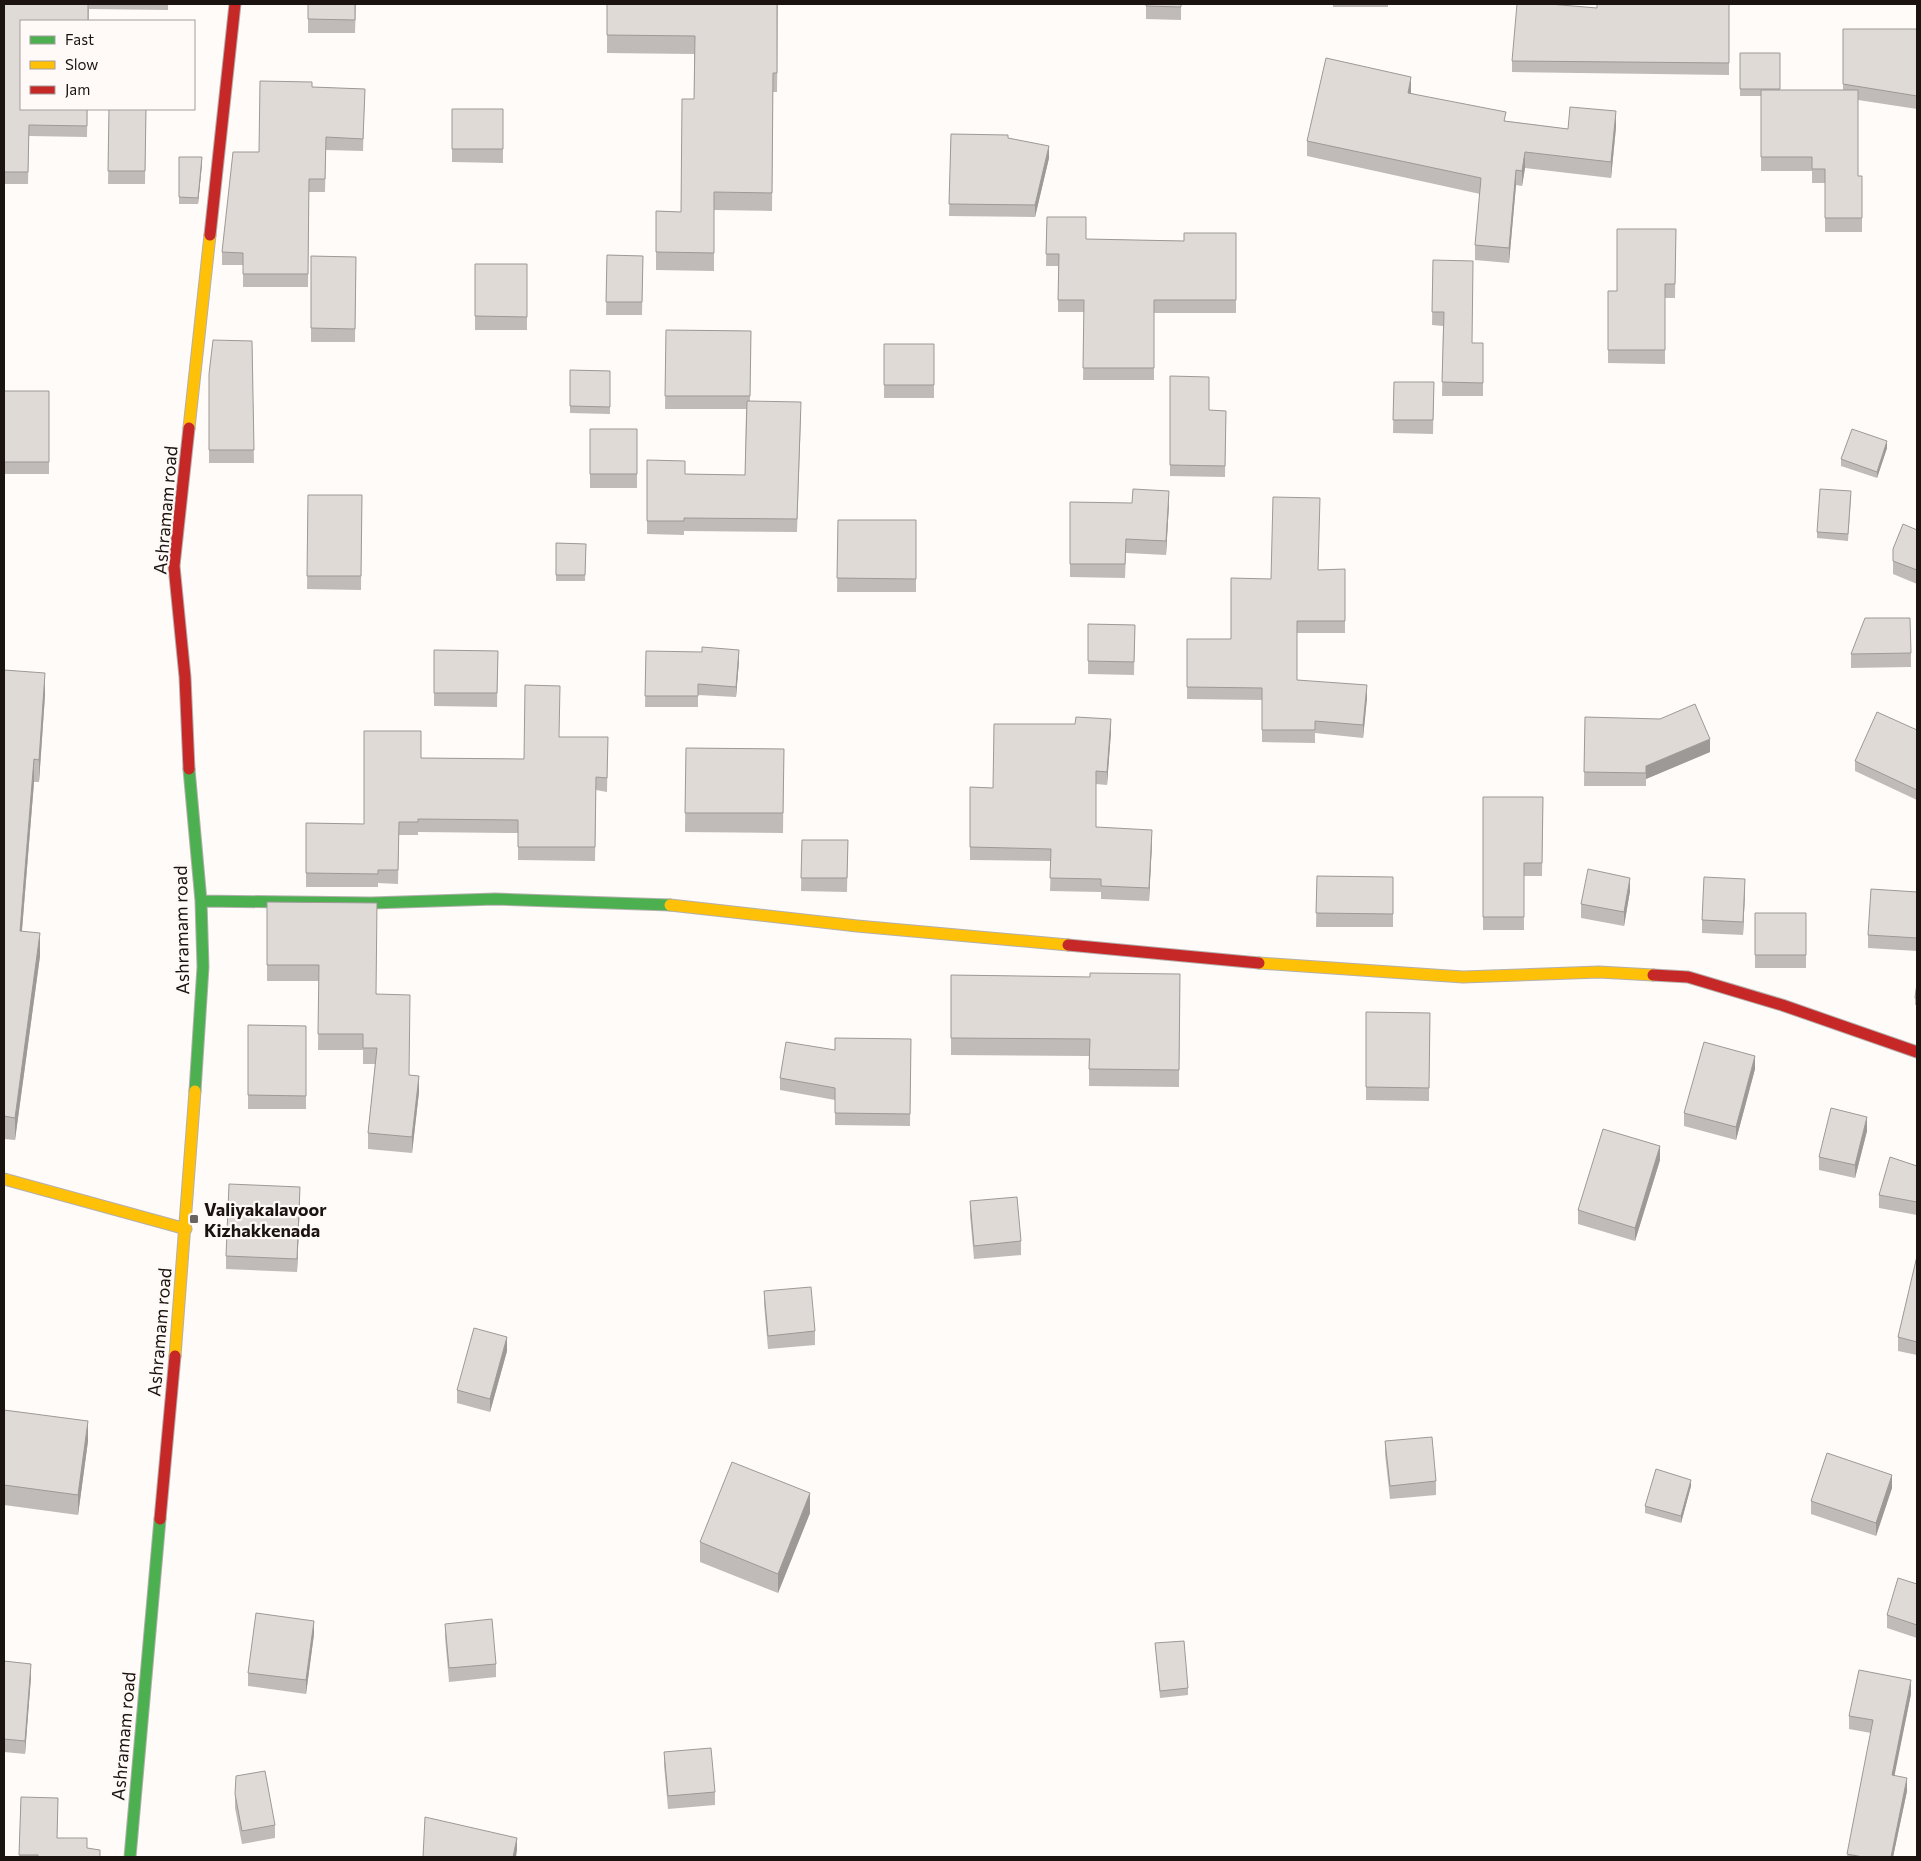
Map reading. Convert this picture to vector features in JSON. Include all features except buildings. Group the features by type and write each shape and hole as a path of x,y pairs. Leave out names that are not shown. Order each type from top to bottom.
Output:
{"street":[{"name":"Ashramam road","path":"130,1857 186,1229 202,967 201,901 189,780 184,678 174,566 235,4"},
{"path":"201,901 371,902 495,900 652,902 857,926 1302,967 1464,977 1599,972 1688,977 1782,1005 1917,1052"},
{"path":"4,1179 186,1229"}],"traffic: fast":[{"path":"189,769 201,901 203,967 195,1091"},
{"path":"201,901 371,903 495,899 670,905"},
{"path":"130,1857 160,1519"}],"traffic: slow":[{"path":"189,428 210,235"},
{"path":"670,905 857,926 1068,945"},
{"path":"1259,963 1463,977 1599,972 1653,975"},
{"path":"175,1356 195,1091"},
{"path":"4,1179 186,1229"}],"traffic: jam":[{"path":"210,235 235,4"},
{"path":"189,428 174,566 185,677 189,769"},
{"path":"1068,945 1259,963"},
{"path":"1653,975 1688,977 1782,1005 1917,1052"},
{"path":"160,1519 175,1356"}],"place":[{"name":"Valiyakalavoor Kizhakkenada","path":"194,1219"}]}
